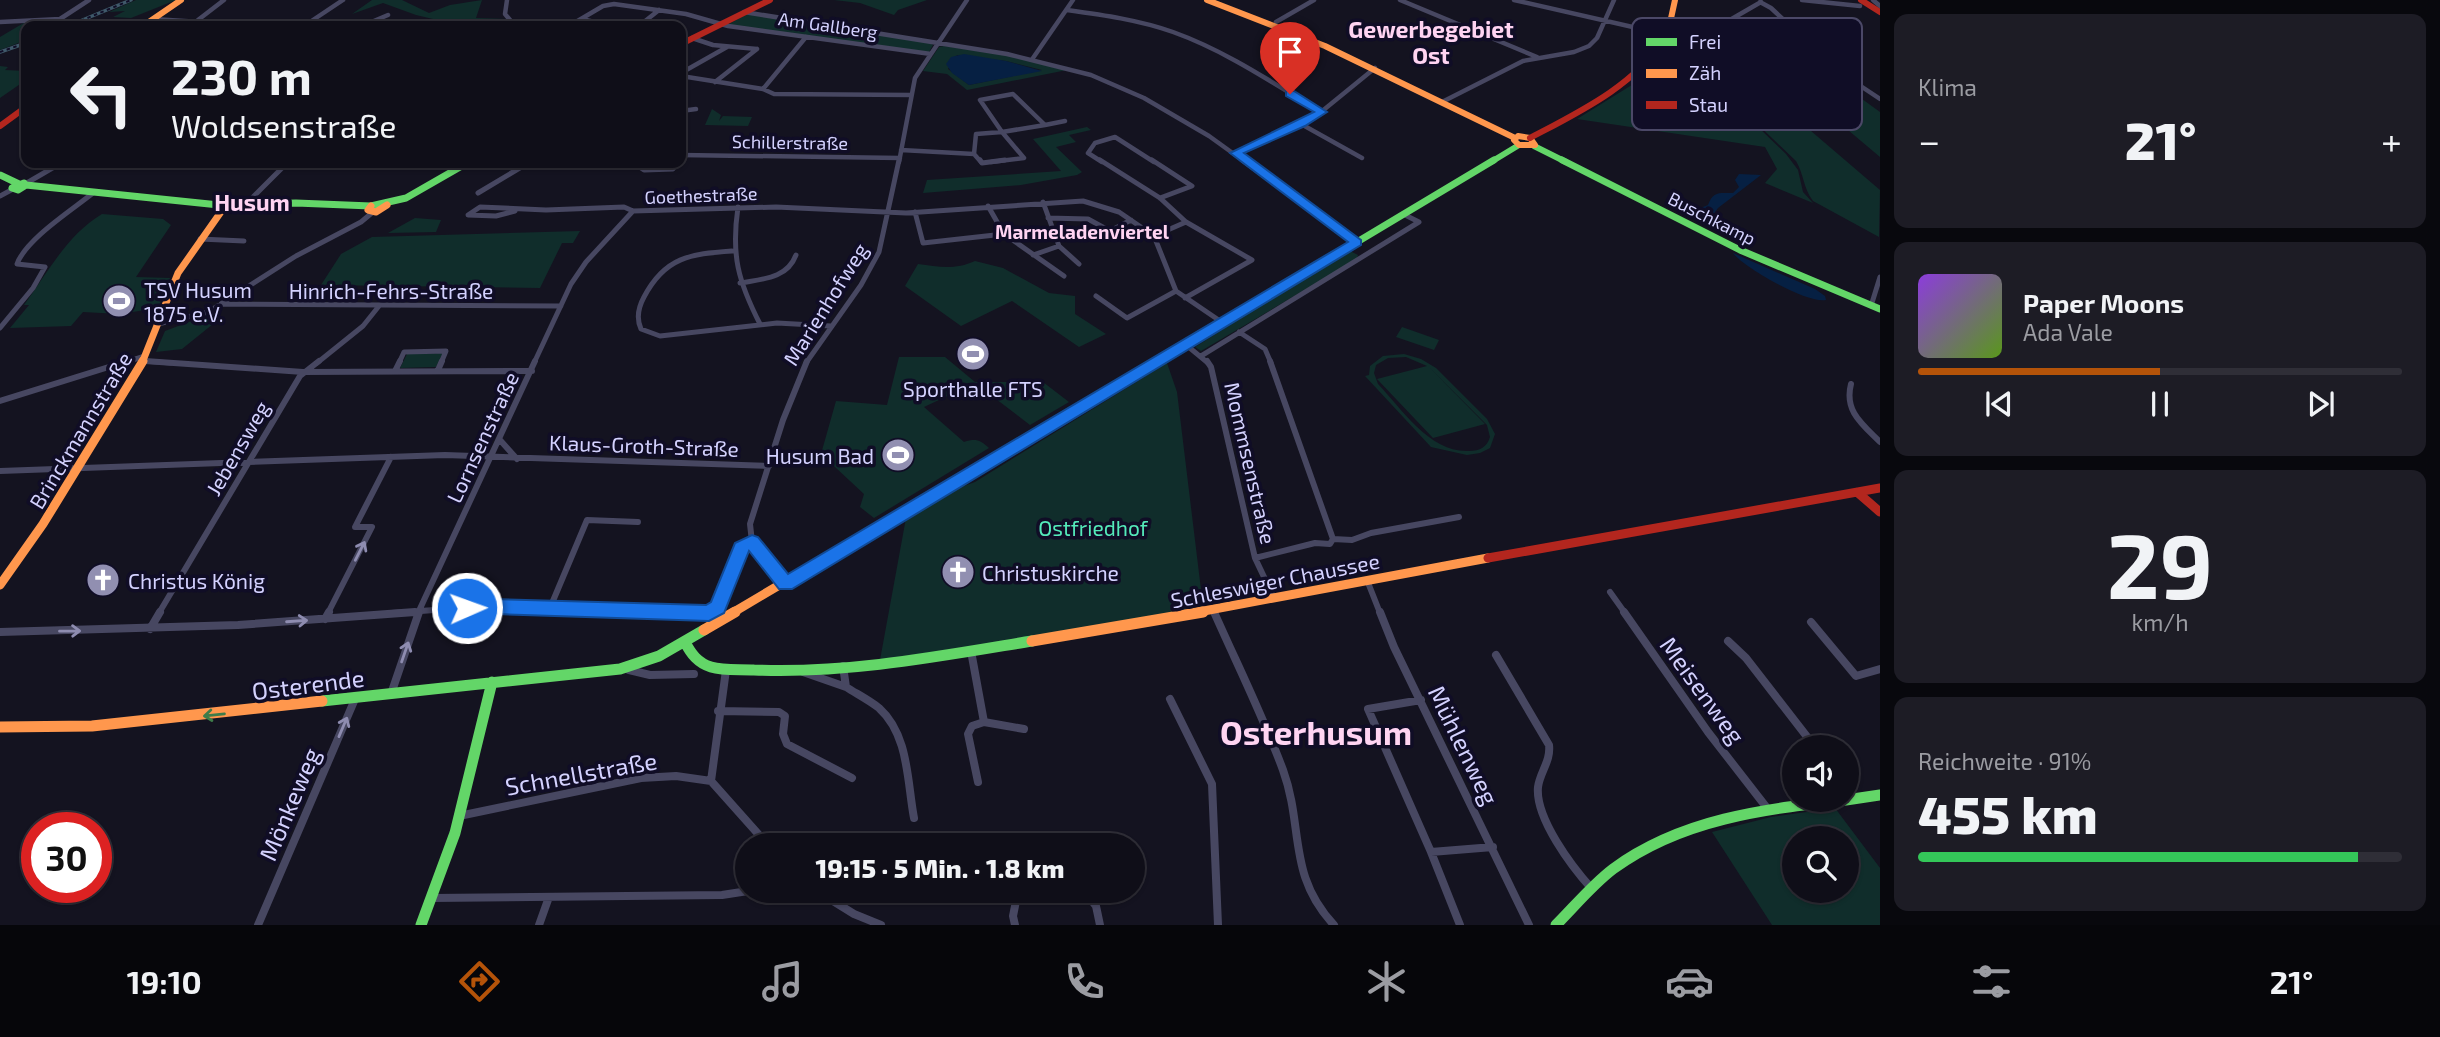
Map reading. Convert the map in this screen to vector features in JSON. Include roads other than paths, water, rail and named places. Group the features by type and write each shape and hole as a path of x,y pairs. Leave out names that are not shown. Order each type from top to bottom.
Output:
{"main road":[{"path":"150,21 181,0"},
{"path":"686,41 770,0"},
{"path":"1207,0 1276,22 1375,68 1517,141 1532,142 1632,76"},
{"path":"1671,18 1675,0"},
{"path":"1860,3 1880,12"},
{"path":"0,126 21,111"},
{"name":"Osterende","path":"0,727 92,726 355,699 620,669 659,656 1223,323 1517,141"},
{"name":"Buschkamp","path":"1532,142 1740,250 1876,308"},
{"path":"0,175 21,186 224,206 247,203 355,203 372,209 380,202 387,205 404,199 458,168"},
{"name":"Brinckmannstraße","path":"0,584 78,468 144,358 178,273 224,206"},
{"name":"Schleswiger Chaussee","path":"684,642 691,654 701,663 726,670 798,670 918,660 1213,610 1880,488"},
{"path":"1857,492 1880,512"},
{"path":"421,925 459,816 492,682"},
{"path":"1859,798 1880,795"},
{"path":"1556,925 1592,889 1638,851 1712,821 1782,806"}],"street":[{"path":"0,22 60,19 89,0"},
{"path":"197,20 224,0"},
{"path":"312,21 344,0"},
{"path":"507,0 505,11 510,21"},
{"name":"Marienhofweg","path":"752,542 750,524 804,366 876,261 890,212 915,78 967,0"},
{"path":"1033,58 1073,0"},
{"path":"1276,22 1314,0"},
{"path":"1400,0 1537,57"},
{"path":"1514,0 1632,28"},
{"path":"1442,102 1519,63 1586,48 1597,38 1614,0"},
{"path":"1802,0 1860,3"},
{"path":"1873,0 1880,6"},
{"path":"1734,18 1762,1 1781,18"},
{"name":"Am Gallberg","path":"578,21 610,4 659,10 721,24 931,54"},
{"path":"1067,9 1140,22 1174,32 1223,55 1321,112"},
{"path":"645,21 659,10"},
{"path":"744,12 1033,58 1084,73 1138,95 1236,153 1356,243"},
{"path":"374,21 388,15"},
{"path":"153,19 208,21"},
{"path":"582,19 590,21"},
{"path":"762,89 806,37"},
{"path":"692,38 727,47 757,49 715,82"},
{"path":"686,74 727,47"},
{"path":"1236,153 1301,124 1321,112 1375,68"},
{"path":"686,77 779,94 911,95"},
{"path":"1862,87 1880,99"},
{"path":"901,150 974,155 982,163 1024,158 980,100 1013,94 1045,125"},
{"path":"686,111 698,110"},
{"path":"974,155 976,134 1065,121"},
{"path":"1301,124 1362,158"},
{"path":"1160,198 1192,186 1115,137 1095,142 1090,148 1088,153 1097,161 1160,198 1186,222 1252,260 1185,298"},
{"name":"Schillerstraße","path":"686,155 900,158"},
{"path":"0,196 52,168"},
{"path":"247,203 282,168"},
{"path":"478,193 519,168"},
{"path":"641,168 674,168"},
{"path":"0,328 33,288 45,267 17,264 20,256 56,222 93,193"},
{"name":"Goethestraße","path":"515,211 498,216 468,215 479,208 515,211 624,206 633,211 808,207 915,212 1083,201 1119,212 1154,236"},
{"path":"1043,202 1059,246 1079,264"},
{"path":"988,206 1004,234 1063,276"},
{"path":"738,207 732,251 740,283 760,324"},
{"path":"158,324 197,316 221,304 296,256 361,222 372,209"},
{"name":"Lornsenstraße","path":"391,694 419,611 561,306 582,267 633,211"},
{"path":"915,212 923,243 1004,234"},
{"path":"1201,356 1419,222 1403,214"},
{"path":"1048,218 1088,219 1110,231 1131,220"},
{"path":"1186,222 1154,236 1176,291 1223,323"},
{"path":"200,239 244,241"},
{"path":"1033,255 1059,246"},
{"path":"732,251 689,255 669,263 648,289 639,309 637,323 643,331 660,336 792,322 831,326"},
{"path":"740,283 785,273 796,255"},
{"path":"1876,308 1880,277"},
{"path":"1096,296 1127,318 1176,291"},
{"name":"Hinrich-Fehrs-Straße","path":"221,304 561,306"},
{"name":"Jebensweg","path":"150,629 303,372 363,326 379,306"},
{"path":"1239,332 1265,349 1269,357 1333,540"},
{"name":"Mommsenstraße","path":"1185,344 1211,367 1255,558 1274,598"},
{"path":"395,371 404,352 446,351 438,370"},
{"path":"0,401 144,358 303,372 532,371"},
{"path":"1851,384 1846,396 1847,404 1880,442"},
{"name":"Klaus-Groth-Straße","path":"500,440 517,459"},
{"path":"325,618 372,527 355,527 391,457"},
{"name":"Klaus-Groth-Straße","path":"0,471 391,457 492,457 769,466"},
{"path":"1333,540 1365,537 1371,533 1459,517"},
{"path":"550,608 587,520 638,522"},
{"path":"1255,558 1315,543 1330,544 1333,540"},
{"path":"0,632 150,629 491,606 713,612 719,604 741,548 752,542 785,584"},
{"name":"Mühlenweg","path":"1367,580 1394,647 1530,925"},
{"name":"Meisenweg","path":"1610,592 1708,732 1768,808"},
{"path":"1213,610 1285,775 1302,878 1309,894 1334,925"},
{"path":"1811,622 1856,676 1880,669"},
{"path":"1728,641 1746,658 1806,735"},
{"path":"971,651 984,722"},
{"path":"1496,655 1549,745 1550,758 1538,788 1538,800 1542,810 1579,874 1592,889"},
{"path":"843,666 846,687"},
{"name":"Osterende","path":"620,669 650,675 694,674"},
{"path":"726,670 718,711 711,781 757,833"},
{"path":"798,670 846,687 878,708 894,726 904,754 914,818"},
{"name":"Mönkeweg","path":"258,925 355,699"},
{"path":"1170,699 1212,784 1217,925"},
{"path":"1421,700 1368,709 1390,752 1460,925"},
{"path":"718,711 779,712 785,716 783,734 787,744 852,778"},
{"path":"978,782 968,734 972,726 984,722 1024,729"},
{"name":"Schnellstraße","path":"459,816 641,778 677,776 711,781"},
{"path":"1431,852 1493,847"},
{"path":"431,898 735,893"},
{"path":"539,925 549,897"},
{"path":"836,903 881,925"},
{"path":"1015,925 1013,916 1016,903"},
{"path":"1093,903 1099,914 1100,925"}],"water":[{"path":"964,54 1006,61 1042,71 969,85 952,73 946,64 951,57"},
{"path":"1739,174 1761,175 1718,208 1711,218 1700,216 1698,209 1708,205 1714,195 1733,193 1739,187 1735,180"},
{"path":"1733,253 1815,289 1825,296 1826,300 1817,300 1791,291 1749,267"}],"railway":[{"path":"80,21 131,0"},
{"path":"0,52 21,45"}],"place":[{"name":"TSV Husum 1875 e.V.","path":"119,301"},
{"name":"Sporthalle FTS","path":"973,354"},
{"name":"Husum Bad","path":"898,455"},
{"name":"Christuskirche","path":"958,572"},
{"name":"Christus König","path":"103,580"}],"district":[{"name":"Gewerbegebiet Ost","path":"1431,42"},
{"name":"Husum","path":"252,202"},
{"name":"Marmeladenviertel","path":"1082,231"},
{"name":"Osterhusum","path":"1316,732"}],"park label":[{"name":"Ostfriedhof","path":"1093,527"}]}
